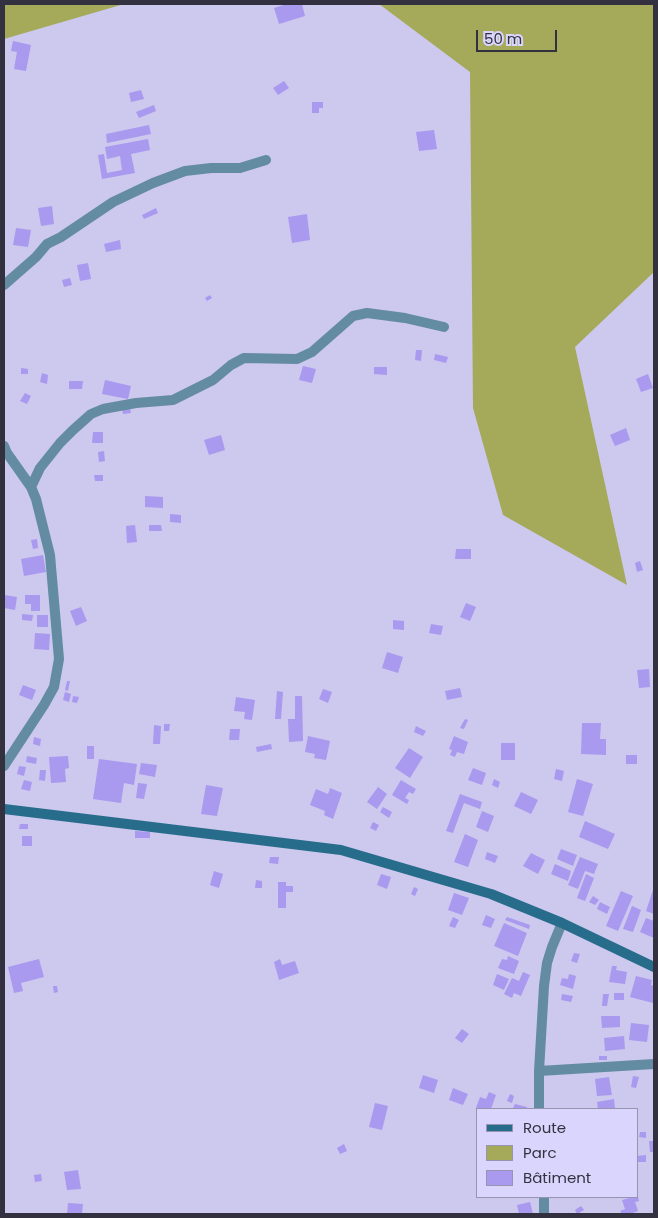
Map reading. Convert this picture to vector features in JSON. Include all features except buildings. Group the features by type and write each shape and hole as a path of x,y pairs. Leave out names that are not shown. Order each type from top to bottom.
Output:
{"street":[{"path":"4,285 36,257 47,244 62,237 113,202 153,183 185,171 211,168 240,168 266,160"},
{"path":"31,487 40,468 60,443 91,414 103,409 136,403 173,400 213,380 231,365 244,358 297,359 312,352 353,316 367,313 405,318 444,327"},
{"path":"4,446 31,487 36,499 50,554 59,659 54,687 4,766"},
{"path":"4,808 341,850 491,894 562,923 654,967"},
{"path":"539,1108 538,1071 544,986 552,947 562,923"},
{"path":"538,1071 654,1066"},
{"path":"544,1198 544,1214"}],"green space":[{"path":"4,4 124,4 4,39"},
{"path":"379,4 654,4 654,272 575,347 627,585 503,515 473,408 470,72"}]}
